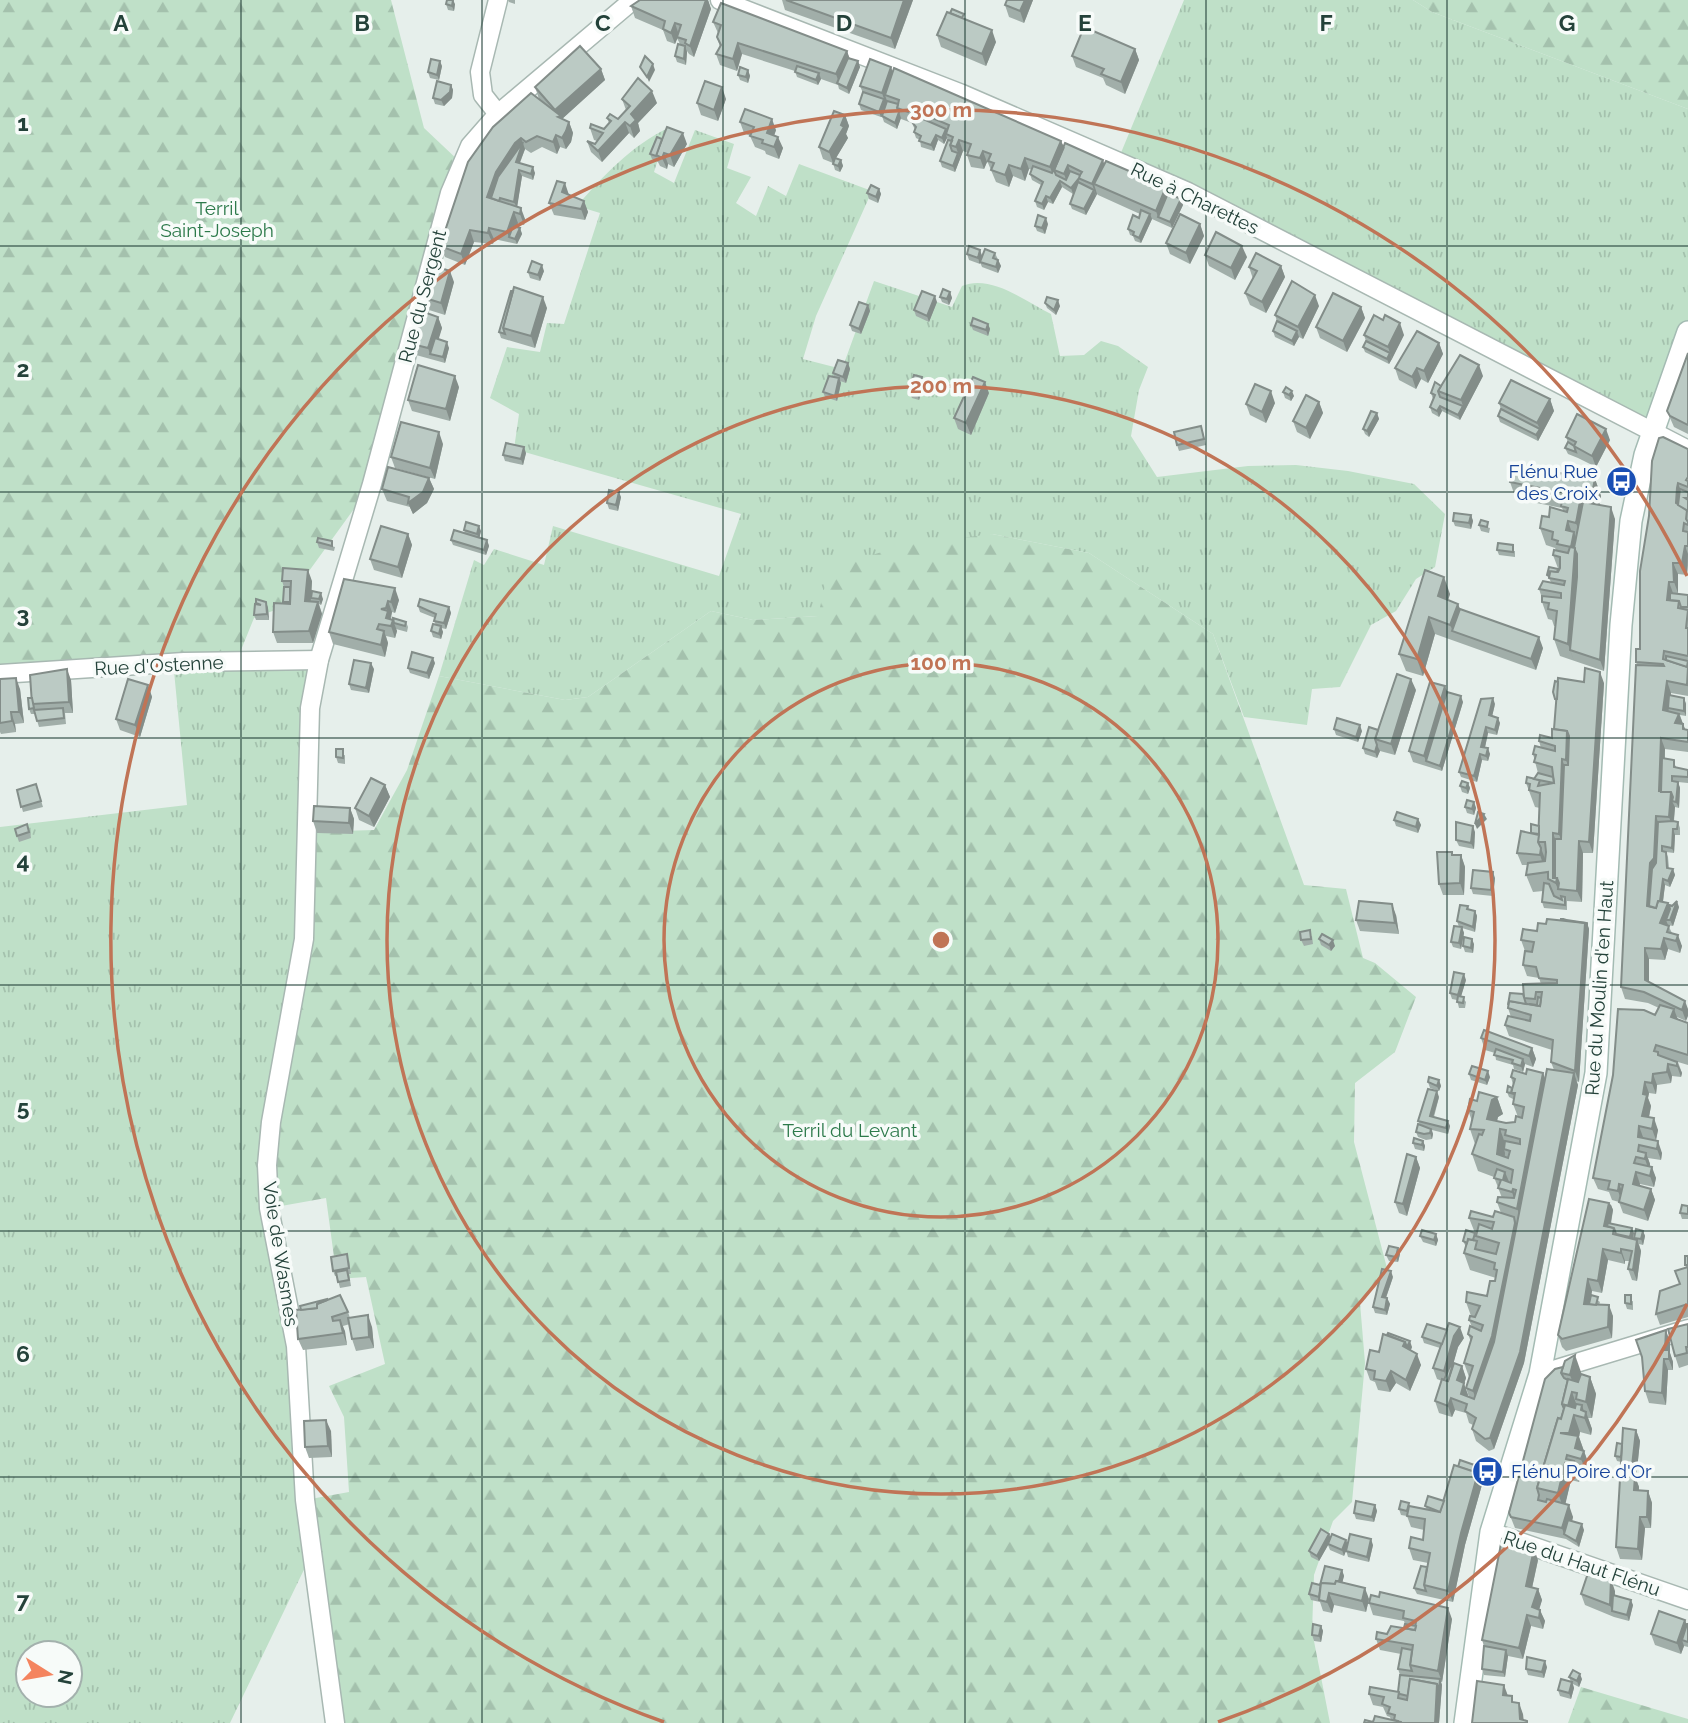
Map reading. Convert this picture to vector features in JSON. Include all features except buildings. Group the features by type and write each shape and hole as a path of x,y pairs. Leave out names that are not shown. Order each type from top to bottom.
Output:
{"street":[{"path":"498,0 480,72 483,95 498,114"},
{"name":"Rue du Sergent","path":"319,660 372,484 460,162 478,134 498,114 633,0"},
{"name":"Rue à Charettes","path":"720,0 962,94 1188,192 1688,450"},
{"name":"Rue du Moulin d'en Haut","path":"1465,1723 1491,1532 1540,1374 1596,1073 1631,520 1653,431 1688,332"},
{"name":"Rue d'Ostenne","path":"0,674 184,662 319,660"},
{"name":"Voie de Wasmes","path":"319,660 308,744 304,939 271,1122 267,1165 270,1208 296,1346 305,1500 335,1723"},
{"path":"1540,1374 1688,1329"},
{"name":"Rue du Haut Flénu","path":"1491,1532 1683,1593"}],"green space":[{"name":"Terril Saint-Joseph","path":"0,0 391,0 424,128 460,162 372,484 283,607 254,618 239,655 0,674"},
{"path":"1184,0 1413,0 1432,12 1688,109 1688,332 1653,431 1118,160"},
{"path":"1413,0 1688,0 1688,109 1432,12"},
{"path":"668,128 654,172 674,183 695,130 734,144 727,168 751,177 736,203 756,216 768,186 786,196 799,164 872,191 816,316 803,359 842,369 874,281 952,307 962,286 984,283 996,286 1051,314 1060,356 1084,355 1101,341 1118,346 1148,367 1139,390 1131,436 1157,477 1248,466 1296,465 1348,471 1414,484 1445,514 1435,567 1416,579 1396,611 1371,625 1340,687 1312,689 1307,725 1244,717 1213,634 1089,553 992,534 818,616 753,620 711,611 588,697 565,700 439,676 474,560 484,565 494,549 544,565 553,526 719,576 741,514 514,449 519,414 490,398 507,347 540,352 547,323 564,324 600,213 577,206 630,152"},
{"name":"Terril du Levant","path":"992,534 1089,553 1213,634 1304,885 1346,889 1363,958 1375,963 1416,997 1395,1052 1355,1083 1354,1142 1388,1272 1360,1303 1365,1363 1352,1502 1333,1521 1314,1575 1312,1631 1330,1723 335,1723 305,1500 349,1492 344,1417 329,1386 385,1364 366,1277 337,1279 326,1198 270,1208 307,832 374,830 407,770 439,676 565,700 588,697 711,611 753,620 818,616 829,568 905,545"},
{"path":"319,660 307,868 271,1122 278,1258 312,1553 230,1723 0,1723 0,827 187,805 173,661"},
{"path":"1581,1687 1688,1719 1688,1723 1568,1723"}],"place":[{"name":"Flénu Rue des Croix","path":"1621,482"},
{"name":"Flénu Poire d'Or","path":"1488,1471"}]}
